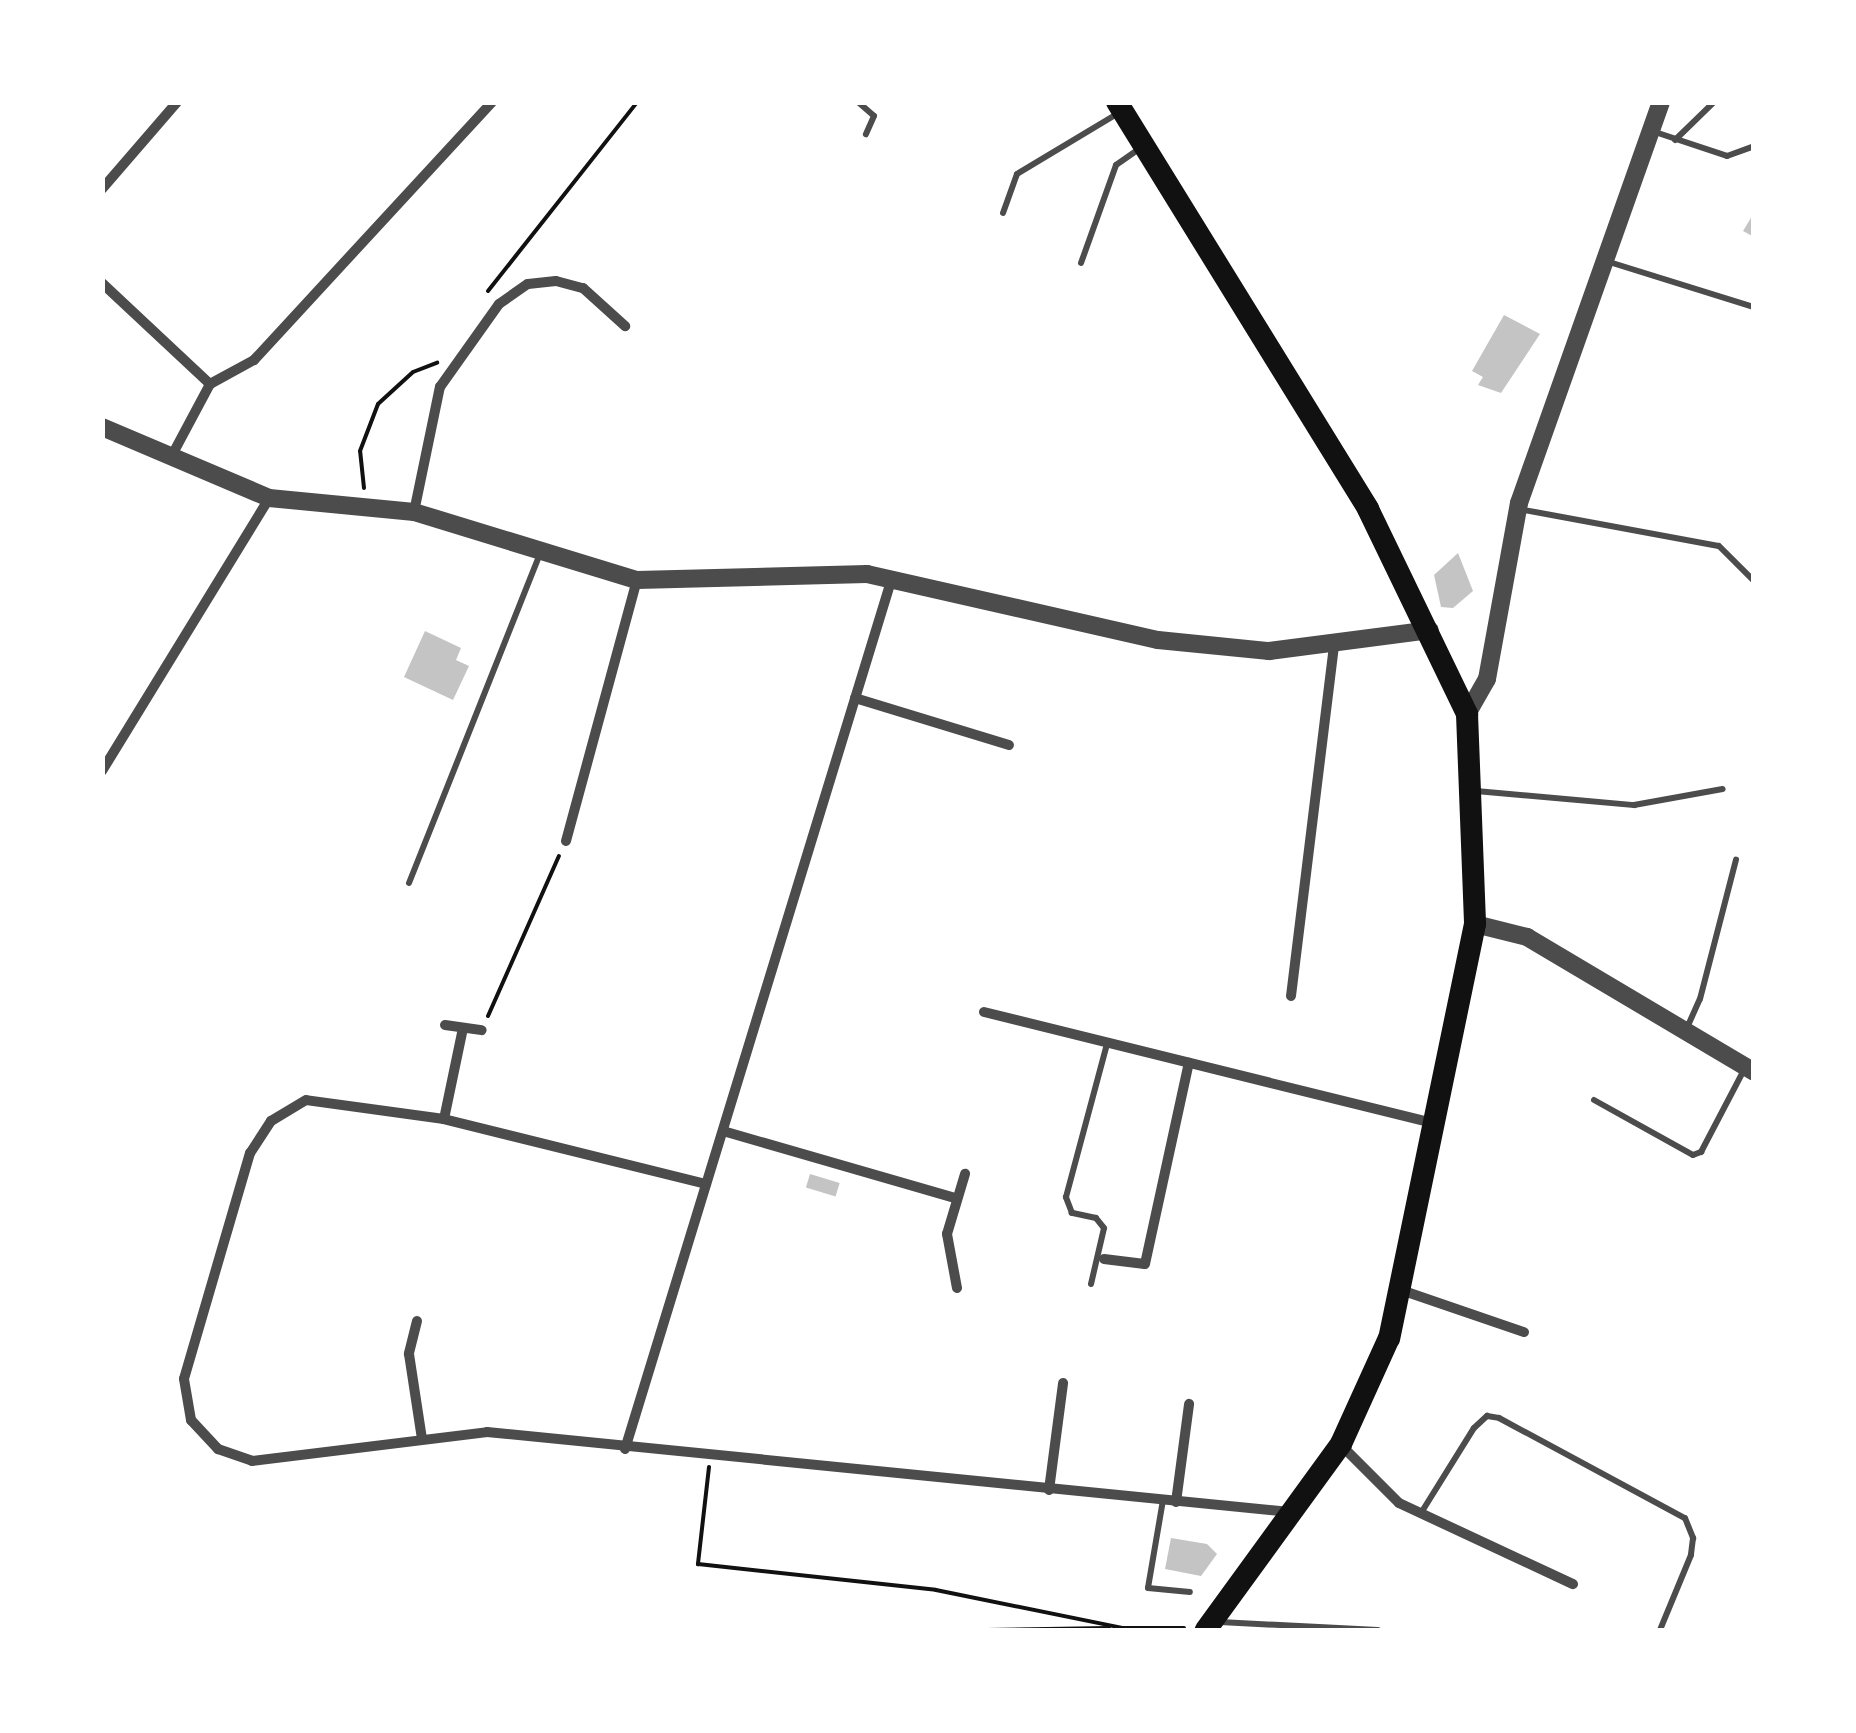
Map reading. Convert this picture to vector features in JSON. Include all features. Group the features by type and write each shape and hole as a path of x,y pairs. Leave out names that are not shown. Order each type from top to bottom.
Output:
{"main road":[{"path":"1120,106 1368,509 1430,630 1466,714 1475,924 1438,1125 1389,1338 1341,1444 1296,1513 1210,1627"}],"street":[{"path":"102,189 178,102"},
{"path":"170,460 210,384 254,360 492,102"},
{"path":"1466,714 1487,679 1517,509 1661,102"},
{"path":"414,512 440,386 499,304 528,284 556,281 583,288 626,326"},
{"path":"102,283 210,384"},
{"path":"102,428 170,460 269,498 414,512 637,580 867,574 1158,640 1269,651 1430,630"},
{"path":"102,771 269,498"},
{"path":"566,842 637,580"},
{"path":"624,1449 891,582"},
{"path":"1291,996 1334,644"},
{"path":"855,698 1009,746"},
{"path":"102,743 115,750"},
{"path":"1475,924 1528,937 1750,1069"},
{"path":"984,1012 1438,1125"},
{"path":"445,1025 482,1030"},
{"path":"444,1118 463,1028"},
{"path":"1104,1260 1145,1264 1190,1063"},
{"path":"706,1184 444,1118 306,1100 271,1121 250,1153 184,1380 191,1420 218,1450 252,1461 487,1432 710,1458 1296,1513"},
{"path":"722,1131 955,1198"},
{"path":"957,1288 947,1234 965,1174"},
{"path":"1400,1290 1524,1332"},
{"path":"417,1321 410,1354 422,1439"},
{"path":"1049,1490 1064,1383"},
{"path":"1176,1502 1189,1404"},
{"path":"1341,1444 1400,1503 1573,1584"}],"lane":[{"path":"858,102 874,116 866,134"},
{"path":"1675,140 1714,102"},
{"path":"1003,213 1017,174 1120,106"},
{"path":"1651,130 1727,156 1754,146"},
{"path":"1081,262 1116,165 1144,145"},
{"path":"1604,261 1754,307"},
{"path":"1517,509 1707,542 1729,552 1753,580"},
{"path":"409,883 541,550"},
{"path":"1470,790 1634,805 1722,789"},
{"path":"1685,1031 1700,999 1736,860"},
{"path":"1091,1284 1104,1228 1096,1218 1072,1213 1066,1197 1107,1042"},
{"path":"1594,1100 1693,1155 1750,1069"},
{"path":"1421,1514 1474,1428 1487,1416 1499,1418 1685,1518 1694,1538 1691,1556 1660,1630"},
{"path":"1163,1500 1148,1588 1190,1592"},
{"path":"1210,1627 1378,1630"}],"path":[{"path":"482,1030 566,842"},
{"path":"710,1458 698,1564 936,1590 1122,1628"},
{"path":"1012,1626 1021,1630"},
{"path":"988,1630 1012,1626 1210,1627"}],"building":[{"path":"1754,213 1754,237 1743,231"},
{"path":"1504,315 1540,334 1501,393 1478,385 1483,377 1472,371"},
{"path":"1458,553 1473,591 1453,608 1441,607 1434,575"},
{"path":"425,631 461,648 456,660 469,666 453,700 404,677"},
{"path":"810,1174 840,1183 836,1196 806,1187"},
{"path":"1171,1538 1207,1544 1217,1554 1201,1576 1165,1569"}]}
